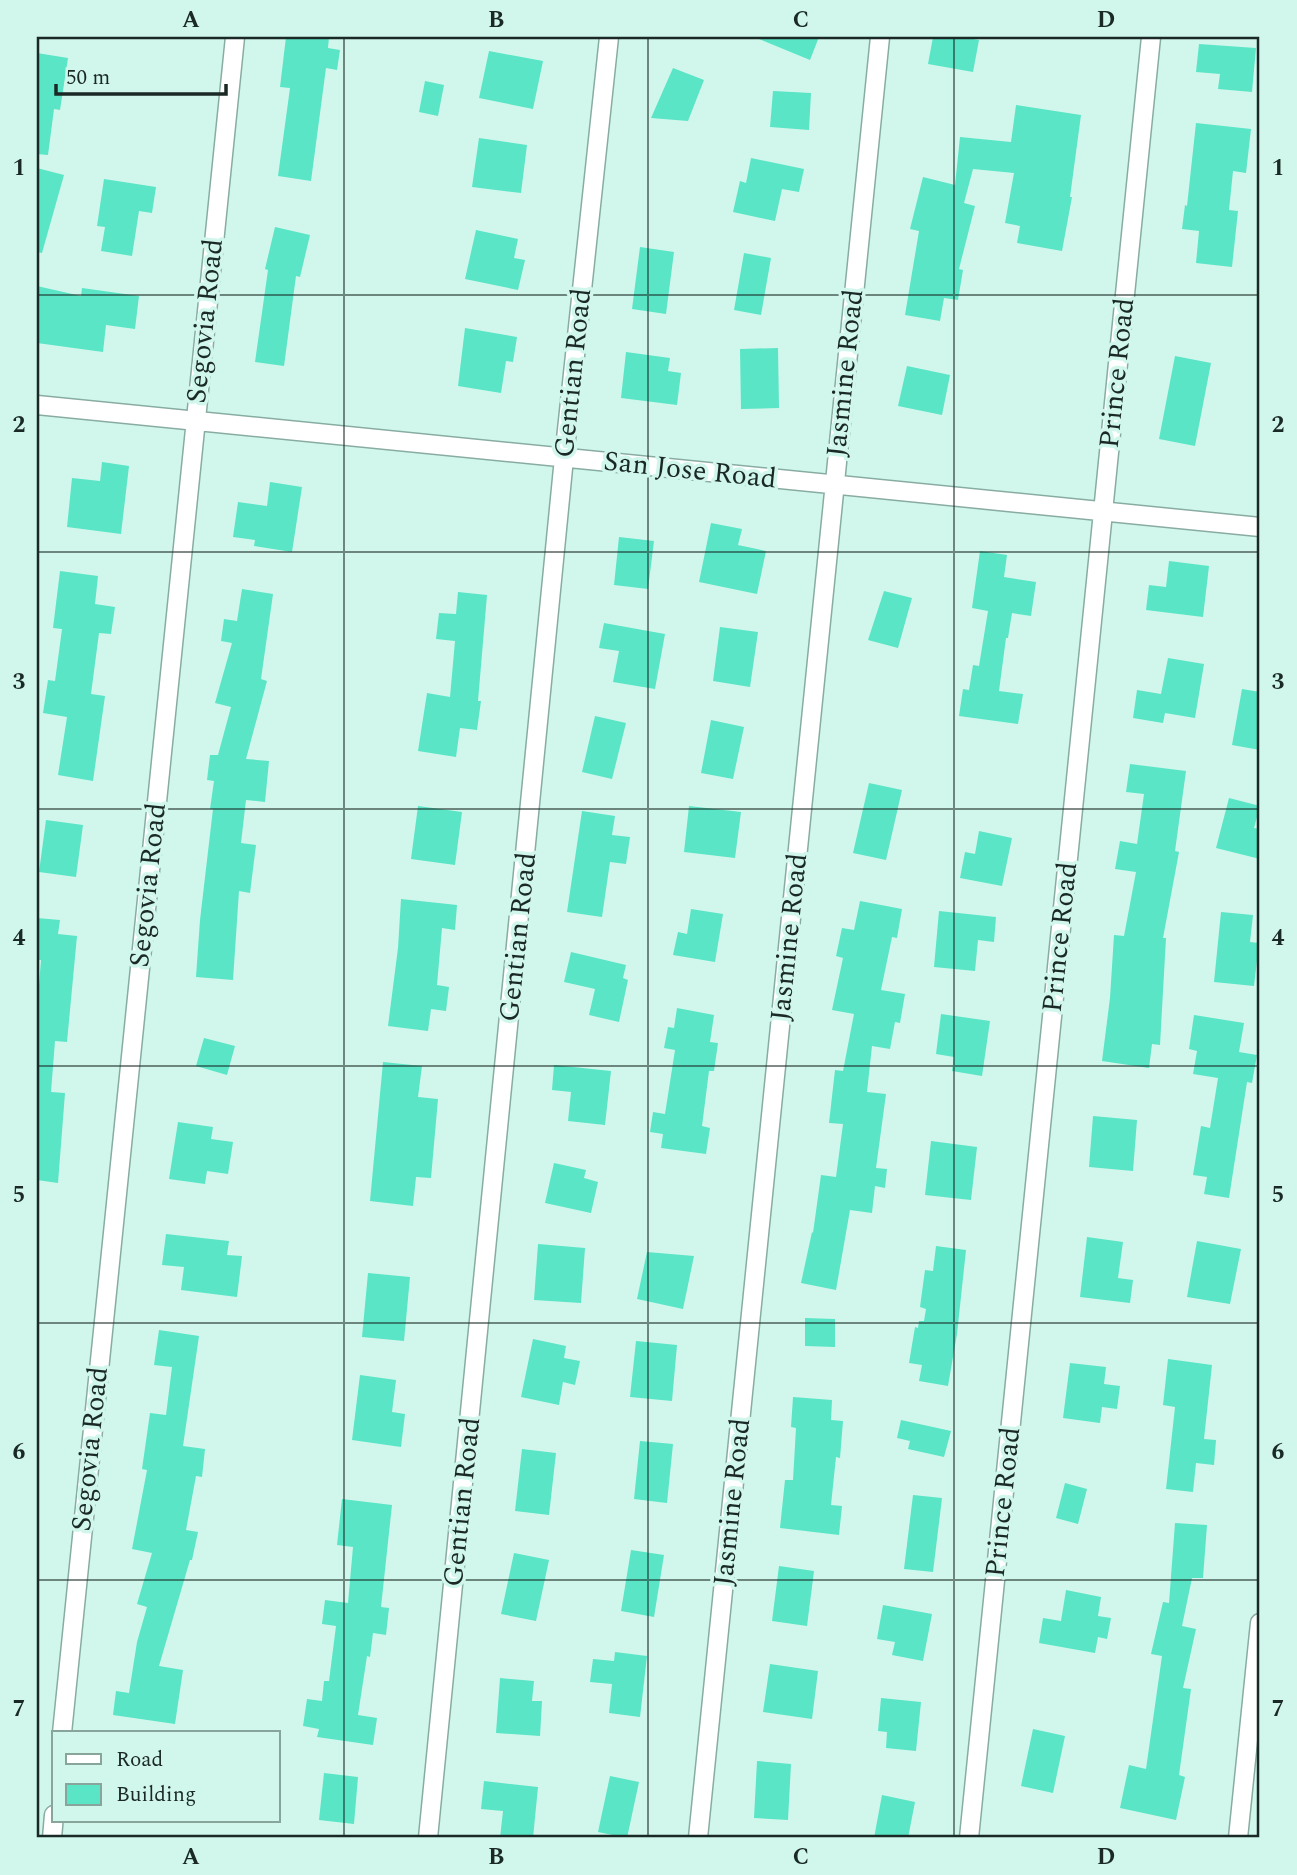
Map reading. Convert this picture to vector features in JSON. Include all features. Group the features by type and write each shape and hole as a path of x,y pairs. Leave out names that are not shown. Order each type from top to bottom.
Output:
{"street":[{"name":"Segovia Road","path":"62,1731 235,37"},
{"name":"Gentian Road","path":"428,1838 564,457 609,37"},
{"name":"Jasmine Road","path":"698,1838 880,37"},
{"name":"Prince Road","path":"969,1838 1151,37"},
{"name":"San Jose Road","path":"37,405 1260,527"},
{"path":"1238,1838 1260,1623"}],"building":[{"path":"286,37 329,37 328,48 340,50 337,70 326,68 311,181 278,176 290,88 280,87"},
{"path":"754,37 819,37 810,60"},
{"path":"933,37 979,40 973,72 928,64"},
{"path":"1199,44 1256,48 1252,92 1218,89 1220,74 1196,72"},
{"path":"489,51 543,61 533,109 479,98"},
{"path":"37,53 68,58 60,110 54,109 48,155 37,154"},
{"path":"673,68 704,80 688,121 651,118"},
{"path":"425,81 444,85 438,116 419,112"},
{"path":"773,91 811,93 809,130 770,127"},
{"path":"1016,105 1081,115 1072,197 1062,251 1017,243 1020,226 1005,223 1014,173 973,169 964,203 975,206 959,269 963,270 958,300 944,298 940,321 905,315 919,231 910,229 923,177 955,185 960,137 1011,142"},
{"path":"1196,123 1251,129 1246,173 1233,171 1229,210 1238,211 1232,267 1196,263 1199,231 1182,229"},
{"path":"479,138 527,145 521,193 472,187"},
{"path":"751,158 804,169 799,192 782,189 775,221 733,212 740,181 746,183"},
{"path":"37,168 64,175 42,253 37,252"},
{"path":"104,179 156,187 152,213 139,211 132,256 101,251 105,227 97,226"},
{"path":"275,227 310,235 300,277 296,276 284,366 255,362 268,270 265,269"},
{"path":"476,230 518,239 514,258 525,260 518,290 465,279"},
{"path":"640,247 674,252 666,314 632,309"},
{"path":"744,253 771,258 761,315 734,310"},
{"path":"37,286 81,296 82,288 139,296 135,329 106,325 103,352 37,343"},
{"path":"465,328 517,337 513,362 506,361 501,393 458,386"},
{"path":"778,348 779,408 741,409 740,349"},
{"path":"626,352 670,358 668,371 681,373 677,405 621,398"},
{"path":"1175,356 1211,363 1195,446 1159,439"},
{"path":"907,366 950,375 942,415 898,406"},
{"path":"102,462 129,466 121,534 67,527 72,478 100,481"},
{"path":"270,482 302,487 292,552 254,546 255,540 233,537 238,502 267,506"},
{"path":"711,523 742,529 738,545 766,551 757,594 699,582"},
{"path":"619,537 654,541 648,589 614,585"},
{"path":"980,551 1007,555 1004,577 1036,582 1031,616 1012,613 999,691 1023,694 1018,724 959,716 963,689 969,690 973,665 979,666 988,611 972,608"},
{"path":"1169,561 1209,566 1203,617 1146,610 1149,585 1166,587"},
{"path":"60,571 98,576 95,604 115,607 111,634 99,633 91,694 105,696 93,781 58,775 67,717 43,713 48,680 55,681 62,629 53,628"},
{"path":"242,589 273,594 261,679 267,681 246,759 269,761 265,802 246,800 241,843 256,845 250,893 239,891 233,980 196,977 213,809 210,809 214,781 207,780 210,755 218,755 231,707 215,703 232,643 221,641 224,619 237,621"},
{"path":"884,591 912,598 898,648 868,640"},
{"path":"458,592 487,595 477,730 460,728 456,757 418,751 427,693 450,697 455,641 436,639 439,613 456,614"},
{"path":"604,623 665,634 655,689 613,682 619,651 599,648"},
{"path":"720,627 758,632 750,687 713,681"},
{"path":"1168,658 1204,664 1195,718 1165,713 1163,723 1133,718 1137,690 1161,694"},
{"path":"1242,689 1260,692 1260,750 1232,745"},
{"path":"595,716 626,723 612,779 582,772"},
{"path":"711,720 744,727 733,779 701,773"},
{"path":"1130,764 1186,771 1175,851 1179,852 1163,938 1166,938 1160,1045 1152,1044 1149,1068 1102,1061 1114,935 1124,936 1136,872 1115,869 1120,841 1137,844 1144,794 1126,792"},
{"path":"869,783 902,790 886,860 853,853"},
{"path":"1229,798 1260,806 1254,828 1260,829 1260,859 1216,848"},
{"path":"418,806 462,812 455,865 411,859"},
{"path":"689,806 741,812 735,858 684,852"},
{"path":"582,811 615,816 612,835 630,837 626,864 610,862 602,917 567,912"},
{"path":"46,820 83,825 76,877 39,872"},
{"path":"979,831 1012,838 1002,886 960,878 965,852 975,854"},
{"path":"401,899 457,905 455,930 442,928 437,985 449,987 446,1011 431,1009 428,1031 388,1026"},
{"path":"860,901 902,909 897,938 892,937 881,990 905,994 900,1023 895,1022 890,1049 872,1046 867,1092 886,1094 876,1168 887,1169 885,1188 875,1186 872,1213 850,1210 836,1290 801,1283 813,1233 821,1175 836,1177 843,1124 829,1123 835,1070 843,1071 854,1014 832,1010 843,958 836,956 842,928 854,930"},
{"path":"691,909 723,914 715,962 673,955 678,932 687,934"},
{"path":"939,911 996,917 994,942 978,940 975,971 934,967"},
{"path":"1221,912 1253,915 1250,942 1259,943 1254,986 1214,982"},
{"path":"37,918 60,920 58,934 77,936 67,1042 55,1041 51,1092 65,1093 58,1183 37,1180 37,1010 41,960 37,960"},
{"path":"571,952 626,965 623,978 628,980 619,1022 589,1015 595,989 564,982"},
{"path":"677,1008 714,1015 710,1042 718,1043 714,1071 709,1071 702,1126 710,1128 706,1154 661,1148 663,1134 650,1132 653,1112 665,1114 675,1050 664,1048 668,1027 674,1028"},
{"path":"941,1014 990,1021 982,1076 952,1071 954,1057 936,1054"},
{"path":"1194,1015 1244,1023 1239,1052 1257,1055 1252,1083 1247,1082 1229,1198 1204,1194 1207,1177 1193,1175 1201,1126 1210,1128 1218,1078 1193,1074 1197,1051 1189,1049"},
{"path":"204,1038 235,1046 227,1075 196,1066"},
{"path":"383,1062 422,1066 418,1097 438,1099 431,1178 416,1177 413,1206 370,1201"},
{"path":"554,1065 611,1071 605,1125 568,1121 571,1092 552,1090"},
{"path":"1093,1116 1137,1120 1133,1171 1089,1167"},
{"path":"178,1122 213,1127 211,1139 233,1142 228,1174 207,1171 205,1184 169,1179"},
{"path":"931,1141 977,1147 971,1200 925,1195"},
{"path":"554,1163 586,1170 584,1178 598,1182 591,1213 545,1203"},
{"path":"166,1234 229,1241 227,1255 242,1256 237,1297 181,1290 184,1267 162,1265"},
{"path":"1087,1237 1123,1242 1118,1278 1133,1280 1130,1303 1080,1297"},
{"path":"1197,1241 1241,1249 1230,1304 1187,1297"},
{"path":"538,1244 585,1248 581,1303 534,1300"},
{"path":"936,1246 966,1250 948,1386 919,1381 922,1365 909,1363 915,1327 918,1328 919,1321 924,1321 926,1309 920,1307 925,1270 933,1271"},
{"path":"647,1252 694,1256 683,1309 637,1299"},
{"path":"368,1273 410,1277 404,1341 362,1337"},
{"path":"805,1318 835,1319 835,1347 805,1346"},
{"path":"159,1330 199,1336 183,1446 205,1449 202,1477 196,1476 186,1530 198,1532 159,1666 183,1670 175,1724 113,1715 116,1691 129,1693 137,1642 147,1607 137,1604 152,1553 132,1549 147,1470 142,1469 150,1413 166,1415 172,1367 154,1365"},
{"path":"533,1339 566,1346 564,1358 580,1361 575,1385 563,1382 559,1405 521,1397"},
{"path":"636,1341 677,1345 672,1401 630,1397"},
{"path":"1168,1359 1212,1365 1204,1439 1216,1440 1214,1465 1196,1463 1193,1492 1166,1489 1175,1407 1163,1405"},
{"path":"1070,1363 1106,1367 1104,1384 1120,1386 1117,1409 1102,1407 1100,1423 1063,1418"},
{"path":"360,1375 396,1380 392,1412 405,1414 401,1447 352,1440"},
{"path":"793,1397 832,1400 831,1420 843,1421 840,1458 836,1457 831,1505 842,1506 839,1535 780,1528 785,1480 793,1480 796,1428 791,1427"},
{"path":"901,1420 951,1431 944,1457 908,1449 910,1441 897,1438"},
{"path":"640,1441 673,1444 667,1503 634,1499"},
{"path":"522,1449 556,1453 549,1515 515,1511"},
{"path":"1065,1483 1087,1489 1078,1524 1056,1518"},
{"path":"913,1495 942,1498 933,1572 904,1569"},
{"path":"342,1499 392,1505 381,1607 389,1608 386,1635 373,1633 358,1715 377,1718 373,1745 317,1737 319,1729 303,1726 307,1699 322,1701 324,1681 329,1681 336,1626 322,1624 325,1600 348,1603 353,1547 337,1545"},
{"path":"1175,1523 1207,1525 1203,1578 1192,1578 1182,1626 1196,1629 1183,1688 1191,1689 1179,1775 1185,1777 1176,1820 1120,1808 1129,1765 1146,1769 1162,1656 1151,1654 1163,1602 1169,1603"},
{"path":"631,1550 664,1555 654,1617 621,1611"},
{"path":"514,1553 549,1560 536,1621 501,1614"},
{"path":"779,1566 814,1571 807,1626 772,1621"},
{"path":"1066,1590 1101,1597 1098,1616 1111,1618 1107,1639 1098,1637 1095,1653 1039,1643 1043,1618 1061,1621"},
{"path":"883,1605 932,1614 923,1661 892,1655 895,1642 877,1639"},
{"path":"615,1652 647,1656 640,1717 609,1713 612,1684 590,1682 593,1659 614,1661"},
{"path":"770,1664 818,1671 812,1719 763,1712"},
{"path":"500,1678 534,1681 532,1701 542,1701 540,1736 496,1733"},
{"path":"881,1698 921,1702 916,1751 886,1748 887,1732 878,1731"},
{"path":"1033,1729 1065,1736 1053,1793 1021,1786"},
{"path":"757,1761 791,1764 788,1820 754,1818"},
{"path":"324,1773 358,1777 354,1824 319,1820"},
{"path":"610,1776 639,1782 627,1838 598,1832"},
{"path":"484,1781 538,1787 533,1838 500,1838 503,1811 481,1809"},
{"path":"882,1795 915,1802 908,1838 874,1838"}]}
